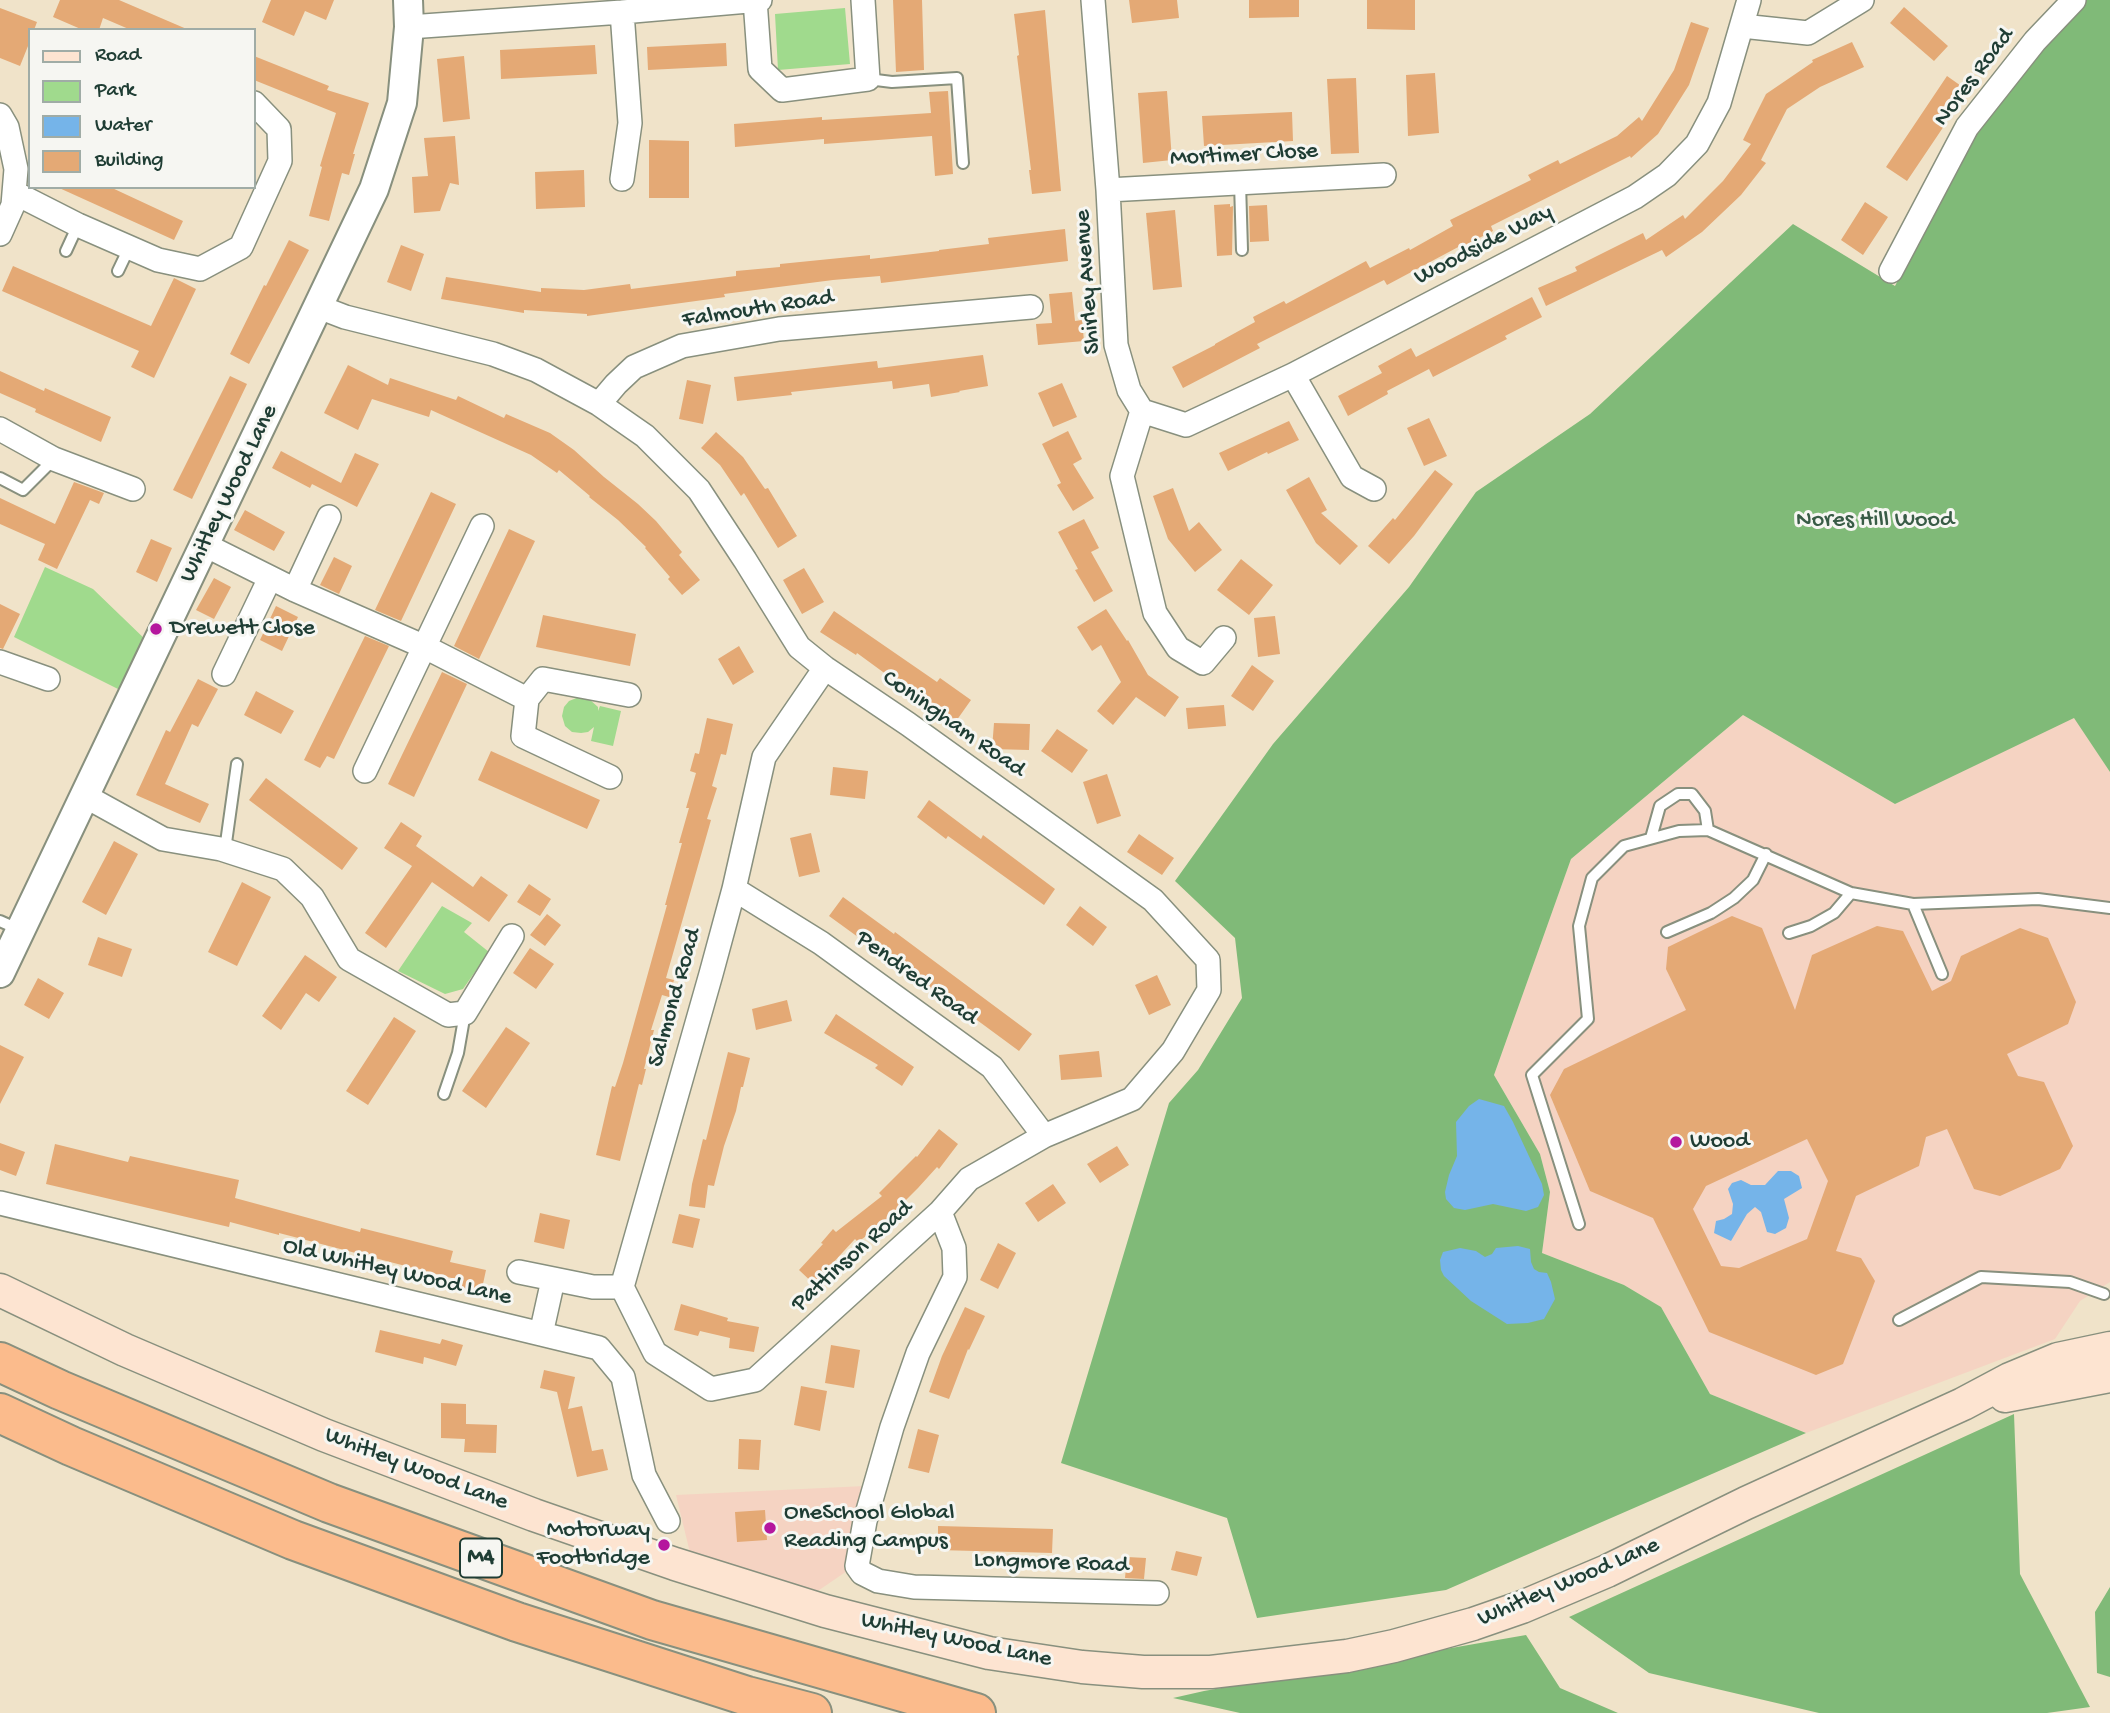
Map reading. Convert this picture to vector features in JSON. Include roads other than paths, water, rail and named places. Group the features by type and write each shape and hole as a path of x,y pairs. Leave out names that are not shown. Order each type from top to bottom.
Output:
{"highway":[{"name":"M4","path":"0,1362 60,1390 329,1503 639,1615 976,1713"},
{"name":"M4","path":"0,1413 293,1540 517,1622 747,1696 813,1713"}],"main road":[{"name":"Whitley Wood Lane","path":"0,1290 125,1350 324,1435 534,1515 825,1611 1001,1655 1110,1670 1211,1672 1282,1665 1359,1654 1473,1624 1522,1607 1607,1571 1746,1503 1963,1404 2010,1379 2059,1359 2110,1348"},
{"name":"Whitley Wood Lane","path":"1963,1404 2110,1376"}],"street":[{"path":"409,14 622,12 758,0 761,69 782,90 868,79 863,0"},
{"name":"Shirley Avenue","path":"1093,0 1108,190 1116,345 1129,390 1142,411"},
{"name":"Woodside Way","path":"1142,411 1186,425 1293,375 1635,197 1667,175 1697,144 1719,103 1749,0"},
{"path":"1742,26 1808,33 1863,0"},
{"name":"Nores Road","path":"1891,271 1966,127 2035,41 2074,0"},
{"path":"622,12 630,123 622,179"},
{"name":"Whitley Wood Lane","path":"0,973 10,925 85,796 374,189 402,103 409,14"},
{"path":"15,193 78,225 158,260 200,269 241,247 281,161 279,130 256,105"},
{"path":"0,115 7,127 16,169 13,205 0,234"},
{"name":"Mortimer Close","path":"1108,190 1384,175"},
{"path":"319,306 345,317 493,354 536,370 599,404"},
{"name":"Falmouth Road","path":"599,404 634,367 682,346 779,329 1031,307"},
{"path":"1293,375 1352,477 1374,489"},
{"name":"Coningham Road","path":"599,404 645,436 699,490 746,559 799,647 1153,900 1208,960 1209,990 1173,1051 1145,1084"},
{"path":"1142,411 1122,476 1155,613 1178,648 1203,663 1224,638"},
{"path":"0,429 54,459 133,489"},
{"path":"295,590 329,517"},
{"path":"365,771 482,526"},
{"path":"205,545 295,590 425,647 527,699"},
{"path":"224,674 270,578"},
{"path":"0,662 48,679"},
{"name":"Salmond Road","path":"622,1287 734,889 764,757 825,668"},
{"path":"610,777 523,736 527,699 543,680 629,695"},
{"path":"85,796 163,839 225,850 283,869 312,897 348,959 448,1015 465,1013 512,936"},
{"name":"Pendred Road","path":"734,889 821,943 992,1067 1044,1136"},
{"name":"Pattinson Road","path":"622,1287 655,1353 712,1389 755,1380 940,1212 968,1179 1044,1136 1132,1099 1145,1084"},
{"name":"Old Whitley Wood Lane","path":"0,1203 599,1348 623,1377 644,1475 668,1521"},
{"name":"Longmore Road","path":"940,1212 954,1248 956,1277 918,1353 884,1453 865,1521 857,1566 862,1573 878,1581 914,1587 1157,1593"},
{"path":"519,1272 593,1287 622,1287"},
{"path":"541,1334 553,1280"}],"lane":[{"path":"868,79 892,82 957,78 964,163"},
{"path":"1240,183 1242,250"},
{"path":"66,251 78,225"},
{"path":"118,271 129,248"},
{"path":"0,478 23,490 54,459"},
{"path":"225,850 237,764"},
{"path":"1651,838 1660,806 1678,794 1692,794 1705,811 1708,830"},
{"path":"1578,1224 1532,1075 1588,1019 1579,926 1592,878 1624,846 1679,831 1708,830 1851,893 1913,904 2038,899 2110,908"},
{"path":"1667,932 1711,913 1734,898 1753,880 1766,854"},
{"path":"1789,933 1811,926 1834,913 1851,893"},
{"path":"1913,904 1942,974"},
{"path":"443,1094 458,1053 465,1013"},
{"path":"1899,1320 1981,1277 2070,1282 2104,1294"}],"water":[{"path":"1479,1099 1504,1106 1513,1122 1542,1184 1544,1195 1538,1207 1526,1211 1493,1204 1465,1210 1454,1208 1446,1199 1449,1175 1457,1156 1456,1122 1469,1106"},
{"path":"1778,1171 1791,1171 1799,1176 1802,1188 1784,1199 1789,1218 1786,1228 1775,1234 1767,1232 1761,1212 1755,1207 1747,1214 1731,1241 1714,1233 1716,1221 1732,1214 1733,1204 1728,1189 1732,1183 1741,1180 1751,1185 1765,1185"},
{"path":"1518,1246 1530,1249 1534,1269 1547,1273 1551,1282 1555,1299 1544,1319 1507,1324 1471,1301 1441,1270 1443,1252 1460,1248 1476,1251 1485,1257 1492,1254 1496,1248"}],"place":[{"name":"Drewett Close","path":"156,629"},
{"name":"Wood","path":"1676,1142"},
{"name":"OneSchool Global Reading Campus","path":"770,1528"},
{"name":"Motorway Footbridge","path":"664,1545"}],"park label":[{"name":"Nores Hill Wood","path":"1875,521"}]}
